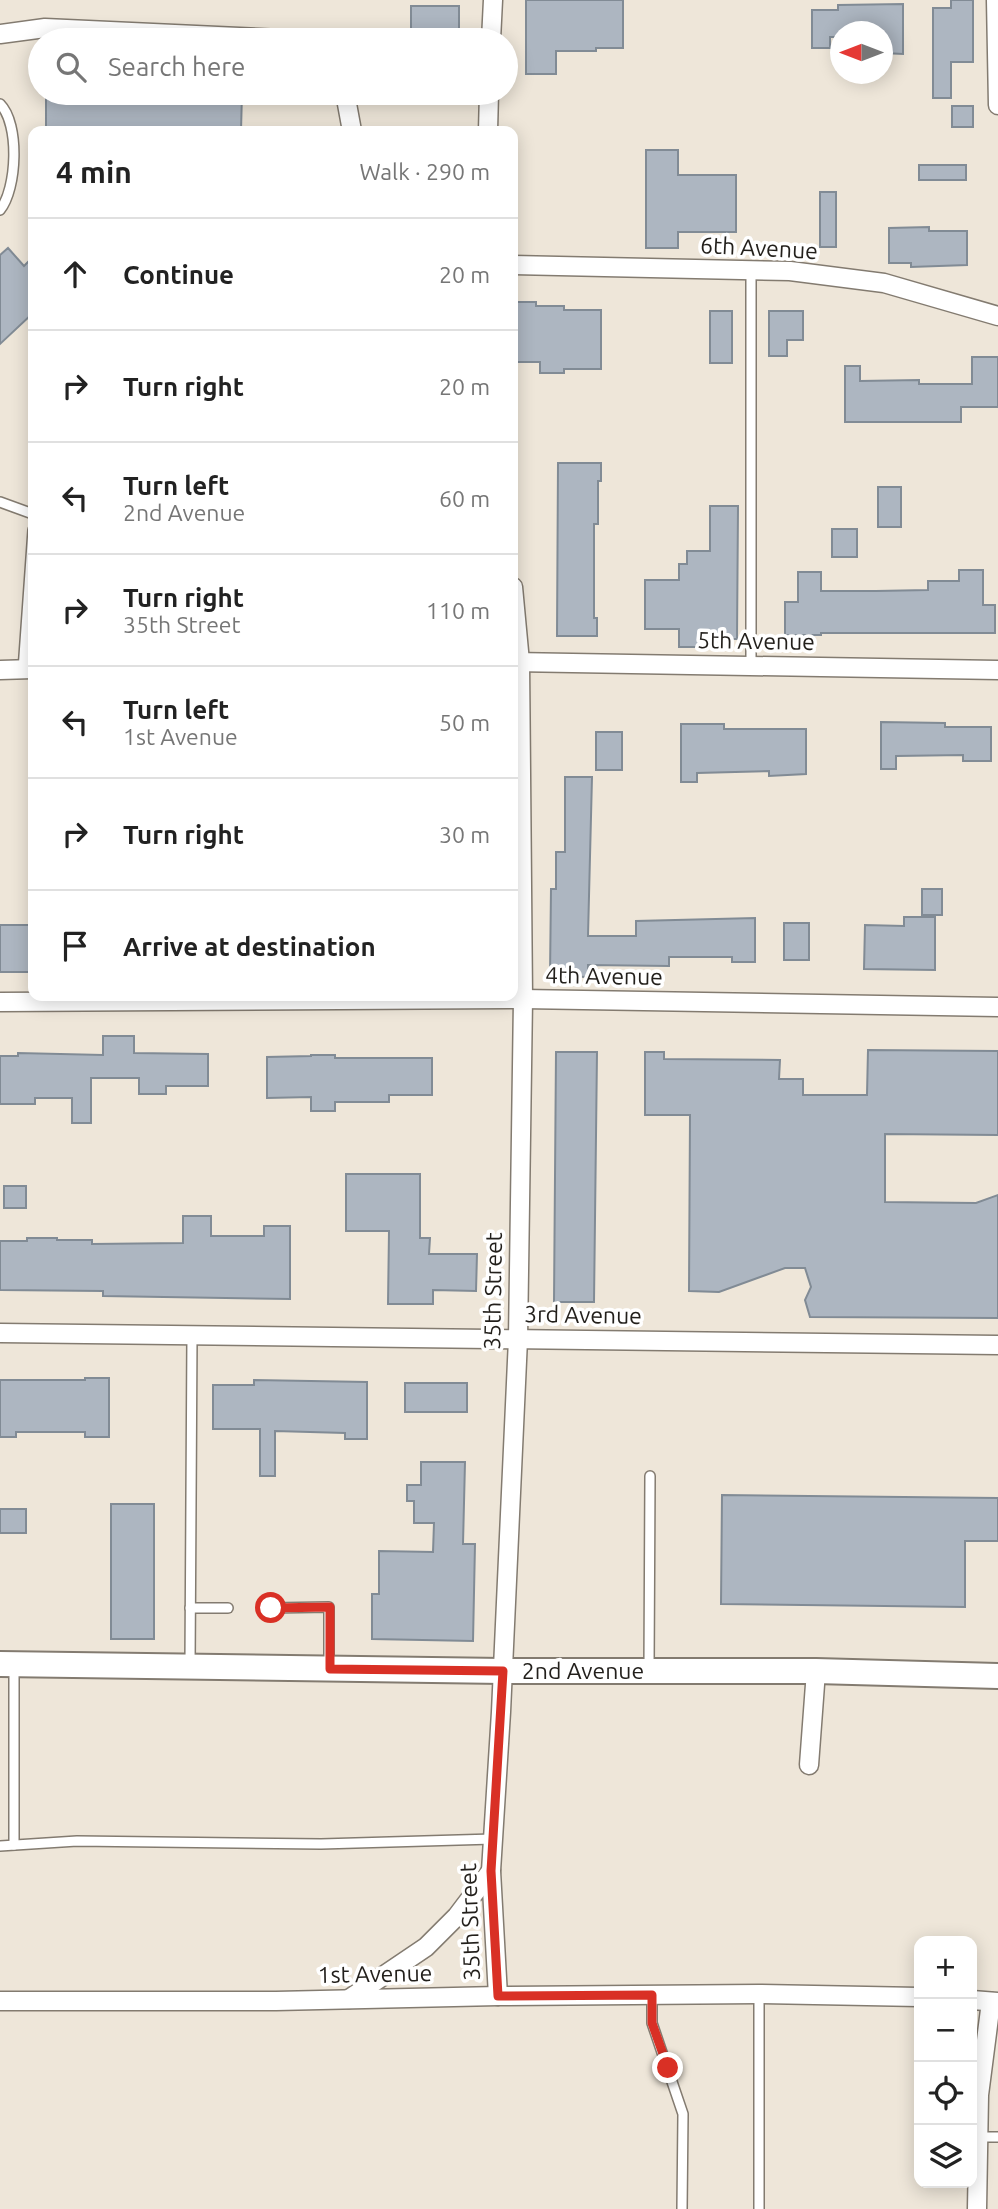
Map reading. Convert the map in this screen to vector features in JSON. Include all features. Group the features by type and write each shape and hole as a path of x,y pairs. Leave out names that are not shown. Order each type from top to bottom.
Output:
{"main road":[{"name":"2nd Avenue","path":"7,1665 503,1671 816,1671 998,1676"}],"street":[{"path":"491,28 492,0"},
{"path":"996,0 998,104"},
{"path":"0,34 28,30"},
{"path":"347,105 351,126"},
{"path":"488,126 489,105"},
{"name":"6th Avenue","path":"518,265 790,271 884,283 998,316"},
{"name":"5th Avenue","path":"518,662 998,670"},
{"path":"0,670 28,669"},
{"name":"35th Street","path":"498,1996 491,1871 503,1671 517,1339 523,999 518,758"},
{"name":"4th Avenue","path":"518,999 998,1007"},
{"name":"4th Avenue","path":"0,1002 174,1001"},
{"name":"3rd Avenue","path":"0,1333 998,1345"},
{"path":"809,1765 816,1671"},
{"path":"349,1999 426,1947 457,1916 491,1871"},
{"name":"1st Avenue","path":"0,2000 759,1994 914,1997"},
{"path":"977,2000 995,2002 979,2095 977,2209"}],"lane":[{"path":"0,104 13,130 13,170 6,203 0,210"},
{"path":"751,270 751,666"},
{"path":"0,502 28,512"},
{"path":"190,1667 192,1335"},
{"path":"649,1671 650,1476"},
{"path":"271,1608 330,1607 330,1669"},
{"path":"190,1608 228,1608"},
{"path":"7,1665 14,1845"},
{"path":"0,1846 77,1841 321,1844 493,1839"},
{"path":"759,1994 759,2209"},
{"path":"652,1995 652,2023 683,2114 682,2209"},
{"path":"978,2137 998,2137"}],"building":[{"path":"526,0 623,0 623,48 556,51 556,74 526,74"},
{"path":"951,0 973,0 973,62 951,62 951,98 933,98 933,8 951,8"},
{"path":"903,4 903,54 893,54 893,21 830,21 830,48 812,48 812,10 838,10 838,5"},
{"path":"411,6 459,6 459,28 411,28"},
{"path":"46,105 242,105 241,126 46,126"},
{"path":"952,106 973,106 973,127 952,127"},
{"path":"646,150 678,150 678,175 736,175 736,232 678,232 678,248 646,248"},
{"path":"919,165 966,165 966,180 919,180"},
{"path":"820,192 836,192 836,247 820,247"},
{"path":"929,227 929,231 967,231 967,265 911,267 911,263 889,263 889,228"},
{"path":"8,248 24,266 28,262 28,318 0,344 0,255"},
{"path":"518,302 536,302 536,306 564,306 564,310 601,310 601,369 564,369 564,373 540,373 540,362 518,362"},
{"path":"710,311 732,311 732,363 710,363"},
{"path":"769,311 803,311 803,340 787,340 787,356 769,356"},
{"path":"972,357 998,357 998,407 961,407 961,422 845,422 845,366 860,366 860,381 919,380 919,384 972,384"},
{"path":"558,463 601,463 601,481 598,481 598,524 594,524 594,618 597,618 597,636 557,636"},
{"path":"878,487 901,487 901,527 878,527"},
{"path":"710,506 738,506 737,639 701,639 701,647 679,647 679,629 645,629 645,580 679,580 679,564 687,564 687,551 710,551"},
{"path":"832,529 857,529 857,557 832,557"},
{"path":"959,570 983,570 983,605 995,605 995,633 785,635 785,602 798,602 798,572 821,572 821,591 876,591 928,590 928,581 959,581"},
{"path":"881,722 991,727 991,761 963,761 963,755 896,756 896,769 881,769"},
{"path":"681,724 724,724 724,729 806,729 806,774 769,776 769,771 697,773 697,782 681,782"},
{"path":"596,732 622,732 622,770 596,770"},
{"path":"565,777 592,777 588,936 636,936 636,921 755,918 755,962 732,962 732,957 669,957 669,966 588,965 588,977 550,976 551,889 556,889 556,852 565,852"},
{"path":"922,889 942,889 942,915 922,915"},
{"path":"904,917 935,917 935,970 864,969 865,925 904,926"},
{"path":"784,923 809,923 809,960 784,960"},
{"path":"0,925 28,925 28,972 0,972"},
{"path":"103,1036 134,1036 134,1053 208,1054 208,1086 166,1086 166,1094 139,1094 139,1078 91,1078 91,1123 72,1123 72,1098 35,1098 35,1104 0,1104 0,1056 18,1056 18,1053 103,1055"},
{"path":"868,1050 998,1051 998,1135 885,1134 885,1202 976,1203 998,1195 998,1318 810,1317 805,1300 811,1287 805,1268 785,1268 719,1292 689,1291 690,1115 645,1115 645,1052 664,1052 664,1059 780,1060 779,1079 803,1079 803,1095 867,1095"},
{"path":"556,1052 597,1052 594,1302 554,1302"},
{"path":"335,1055 335,1058 432,1058 432,1095 389,1095 389,1102 335,1102 335,1111 311,1111 311,1097 267,1098 267,1057"},
{"path":"346,1174 420,1174 420,1238 430,1238 429,1254 477,1254 476,1291 433,1290 433,1304 388,1304 389,1231 346,1231"},
{"path":"4,1186 26,1186 26,1208 4,1208"},
{"path":"183,1216 211,1216 211,1236 264,1236 264,1226 290,1226 290,1299 103,1296 103,1291 0,1290 0,1241 57,1238 92,1240 92,1244 183,1243"},
{"path":"109,1378 109,1437 85,1437 85,1432 16,1432 16,1437 0,1437 0,1380"},
{"path":"254,1380 367,1382 367,1439 345,1439 345,1433 275,1431 275,1476 260,1476 260,1429 213,1429 213,1385 254,1385"},
{"path":"405,1383 467,1383 467,1412 405,1412"},
{"path":"421,1462 465,1462 463,1544 475,1544 473,1641 372,1639 372,1594 379,1594 379,1551 433,1552 434,1523 414,1523 414,1501 407,1501 407,1485 421,1485"},
{"path":"722,1495 998,1498 998,1541 965,1541 965,1607 721,1604"},
{"path":"111,1504 154,1504 154,1639 111,1639"},
{"path":"0,1509 26,1509 26,1533 0,1533"}],"route":[{"path":"271,1608 330,1607 330,1669 503,1671 491,1871 498,1996 652,1995 652,2023 668,2068"}]}
